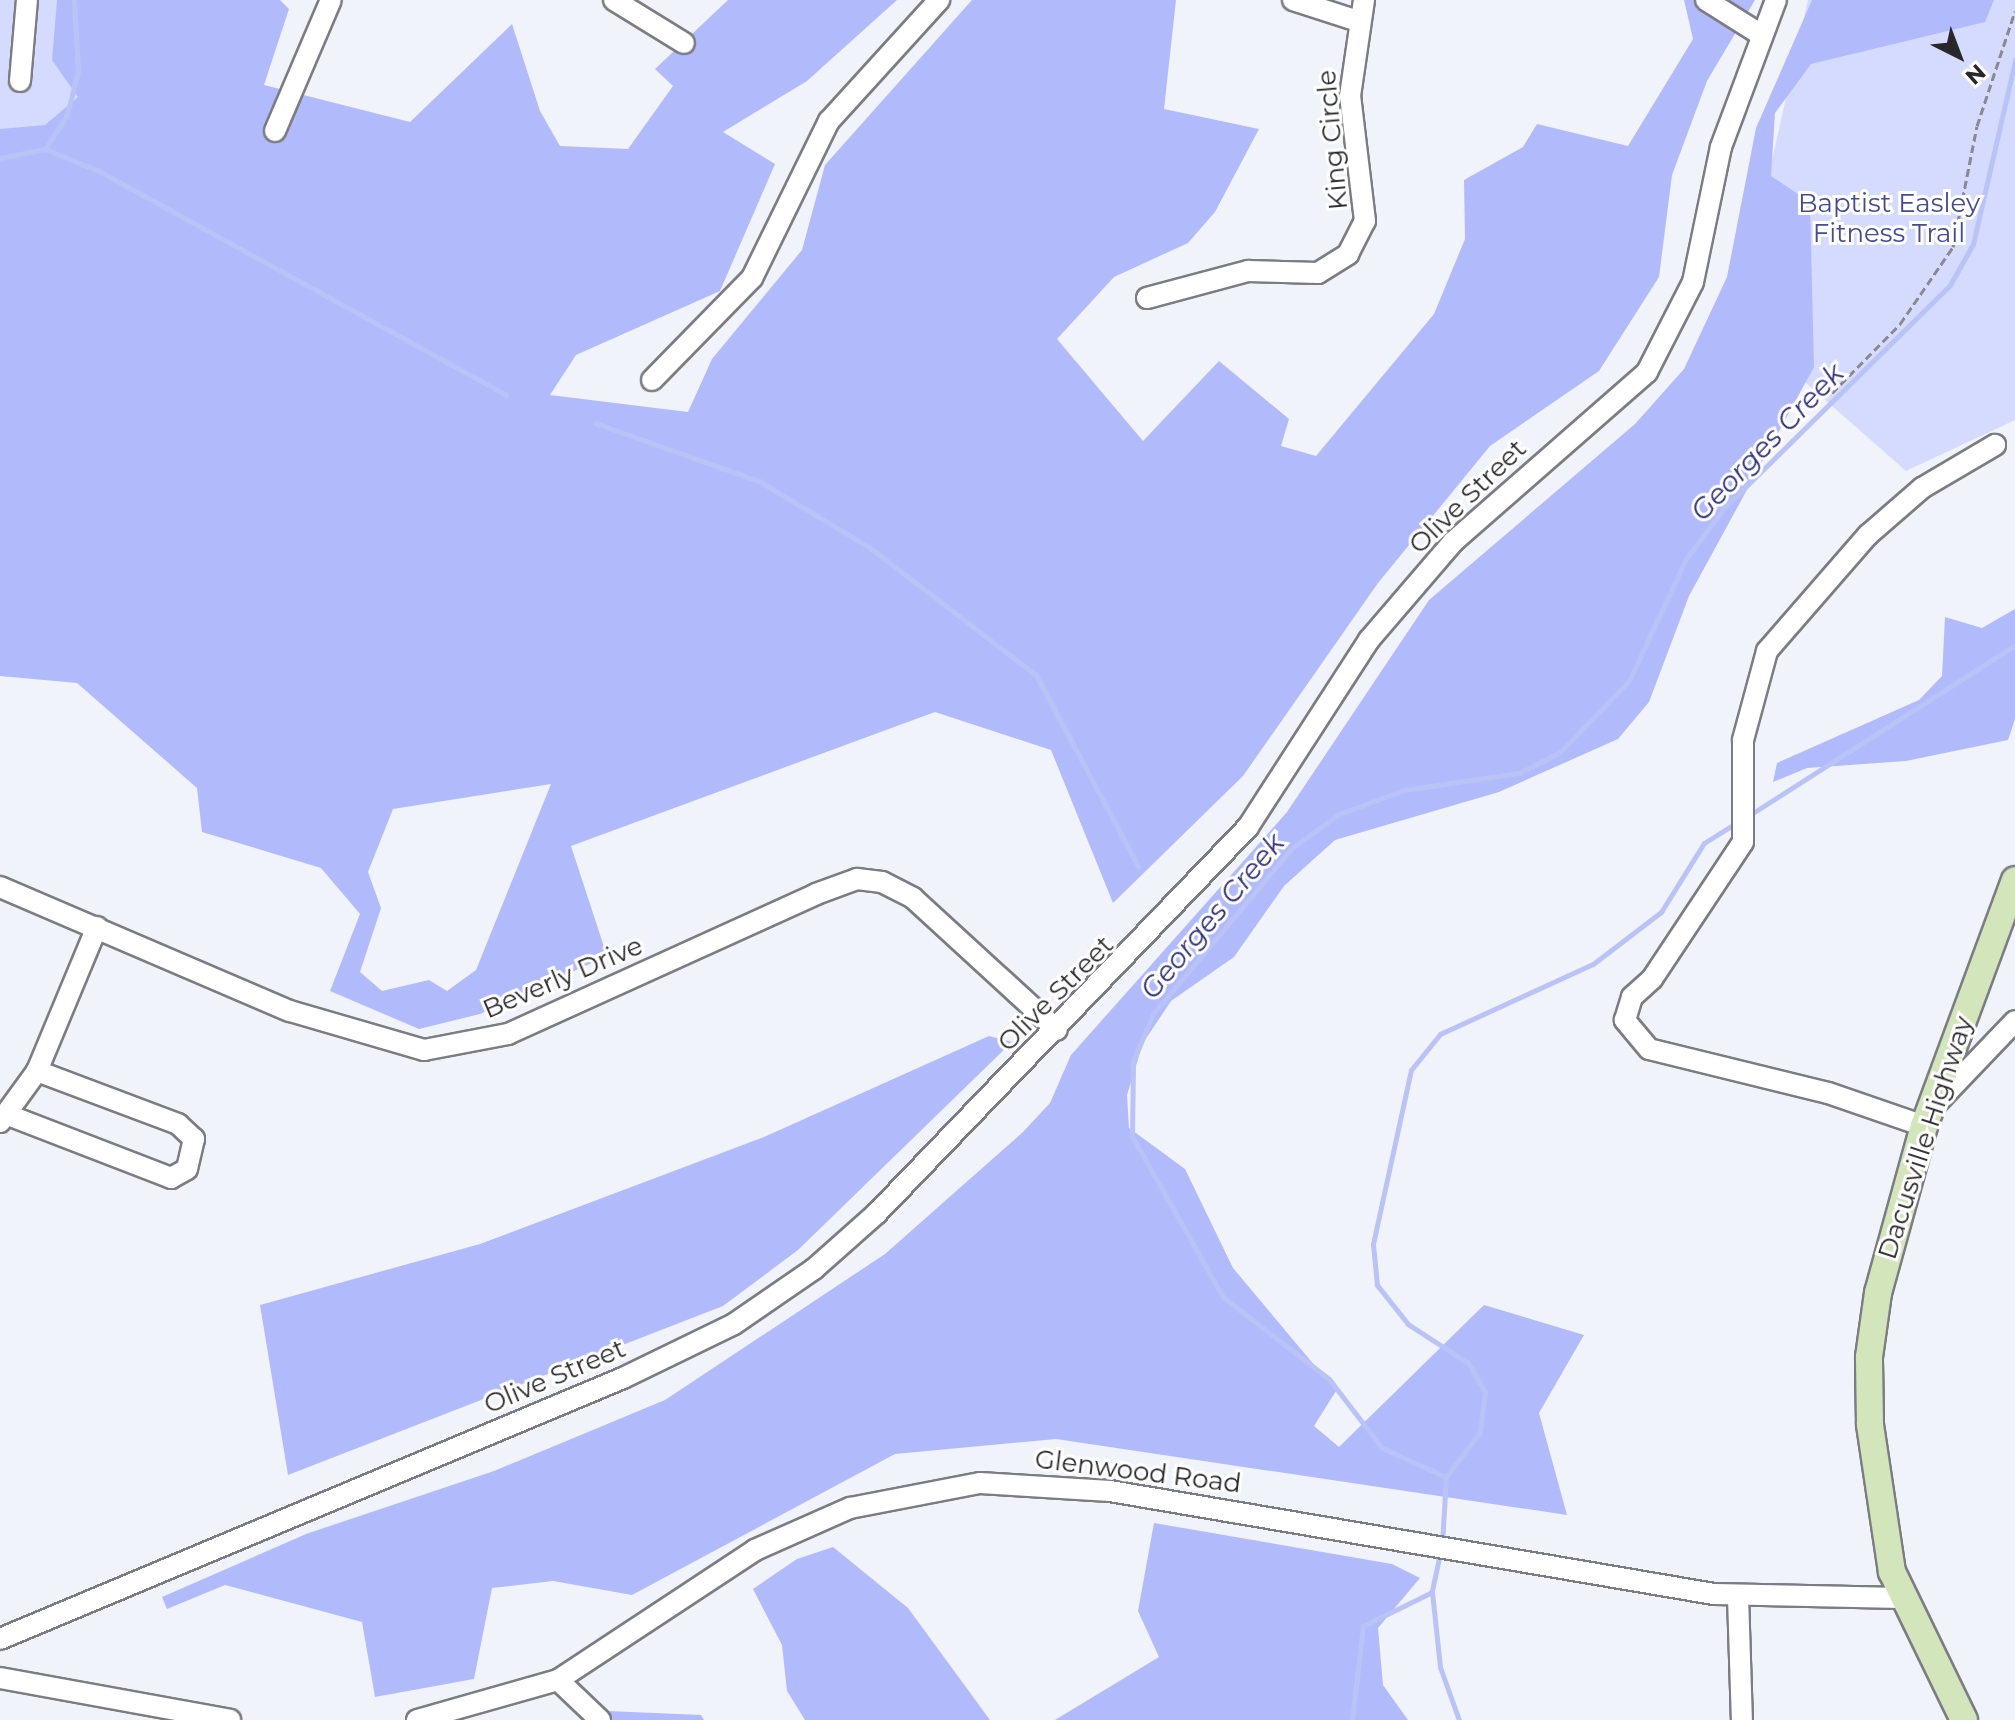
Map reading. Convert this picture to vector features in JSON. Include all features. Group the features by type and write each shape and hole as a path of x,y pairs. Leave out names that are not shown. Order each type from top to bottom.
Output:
{"main road":[{"name":"Dacusville Highway","path":"1964,1720 1902,1598 1881,1518 1869,1357 1878,1293 1928,1117 2015,880"}],"street":[{"path":"20,81 27,0"},
{"path":"275,131 331,0"},
{"path":"614,0 684,43"},
{"path":"652,380 752,278 829,121 939,0"},
{"path":"1293,0 1358,21"},
{"name":"King Circle","path":"1147,298 1248,271 1318,273 1348,254 1365,221 1350,96 1358,21 1364,0"},
{"path":"1706,0 1760,34"},
{"name":"Olive Street","path":"0,1639 623,1378 734,1324 814,1269 876,1214 1057,1030 1248,827 1369,640 1453,542 1647,372 1693,282 1721,147 1760,34 1776,0"},
{"path":"1995,445 1902,504 1784,629 1754,683 1743,767 1743,842 1721,870 1661,967 1632,997 1625,1020 1631,1036 1649,1049 1928,1117 2015,1021"},
{"name":"Beverly Drive","path":"0,887 290,1011 424,1050 508,1034 857,879 913,898 1057,1030"},
{"path":"37,1071 178,1124 194,1139 187,1169 171,1178 4,1118 37,1071 97,927"},
{"name":"Glenwood Road","path":"417,1720 558,1680 755,1550 850,1508 925,1488 980,1483 1110,1491 1738,1596 1902,1598"},
{"path":"1738,1596 1742,1720"},
{"path":"0,1678 230,1720"},
{"path":"558,1680 600,1720"}],"path":[{"path":"1832,393 1900,324 1953,247 1977,126 2015,11"}],"green space":[{"path":"0,0 133,0 0,289"},
{"name":"Baptist Easley Fitness Trail","path":"1808,0 2015,0 2015,420 1906,471 1790,369 1759,218"}],"shaded area":[{"path":"57,0 280,0 289,9 264,85 410,122 512,24 540,111 560,146 628,149 673,86 655,69 728,0 897,0 807,81 723,132 775,164 720,291 576,355 550,395 688,412 712,359 802,250 825,165 972,0 1176,0 1164,109 1259,129 1215,212 1188,243 1114,277 1057,339 1143,441 1219,361 1289,419 1281,446 1316,456 1434,314 1465,239 1464,180 1523,147 1537,124 1628,146 1693,39 1684,0 1755,0 1707,81 1672,175 1659,277 1599,371 1490,446 1378,583 1243,776 1113,903 1051,750 935,712 571,846 607,956 480,1014 419,1029 330,991 360,914 321,868 202,832 197,788 77,683 0,676 0,129 45,125 78,97 52,60","holes":["551,784 476,970 447,991 429,980 382,991 360,972 381,908 368,872 393,809"]},
{"path":"1812,0 1994,0 1985,22 1811,64 1775,113 1771,176 1810,202 1814,367 1689,596 1649,702 1618,739 1499,792 1335,840 1284,886 1234,957 1171,1001 1143,1043 1127,1095 1129,1128 1185,1169 1233,1268 1336,1391 1314,1426 1339,1447 1484,1305 1584,1335 1539,1413 1567,1515 1056,1439 895,1454 632,1595 553,1581 492,1588 474,1679 375,1697 362,1622 225,1585 167,1609 162,1597 306,1534 494,1471 665,1400 885,1254 1023,1132 1050,1103 1071,1055 1287,812 1429,600 1635,424 1684,369 1727,277 1756,128"},
{"path":"2015,609 2015,719 2008,740 1906,761 1807,768 1773,782 1777,763 1919,700 1942,676 1945,617 1982,628"},
{"path":"989,1036 1012,1042 798,1250 723,1306 288,1475 260,1305 480,1244 764,1137"},
{"path":"1154,1523 1392,1564 1420,1578 1378,1628 1383,1685 1408,1720 1055,1720 1159,1657 1138,1611"},
{"path":"833,1547 908,1608 990,1720 805,1720 787,1691 782,1645 753,1589 797,1559"},
{"path":"608,1711 701,1715 704,1720 605,1720"}],"waterway":[{"path":"45,149 67,115 78,71 74,0"},
{"name":"Georges Creek","path":"1446,1477 1382,1448 1329,1379 1223,1297 1132,1136 1133,1061 1153,1014 1292,848 1339,814 1404,790 1519,773 1559,753 1629,681 1686,559 1723,509 1950,285 1973,244 2015,60"},
{"path":"0,158 45,149 99,171 506,395"},
{"path":"595,423 759,481 869,547 1036,675 1138,866"},
{"path":"1748,816 2015,645"},
{"path":"1446,1477 1480,1432 1485,1392 1468,1363 1408,1324 1377,1285 1373,1244 1411,1070 1440,1034 1593,964 1661,912 1704,843 1736,823"},
{"path":"1442,1544 1446,1477"},
{"path":"1440,1553 1432,1592 1440,1667 1459,1720"},
{"name":"Georges Creek","path":"1352,1720 1363,1626 1432,1592"}]}
